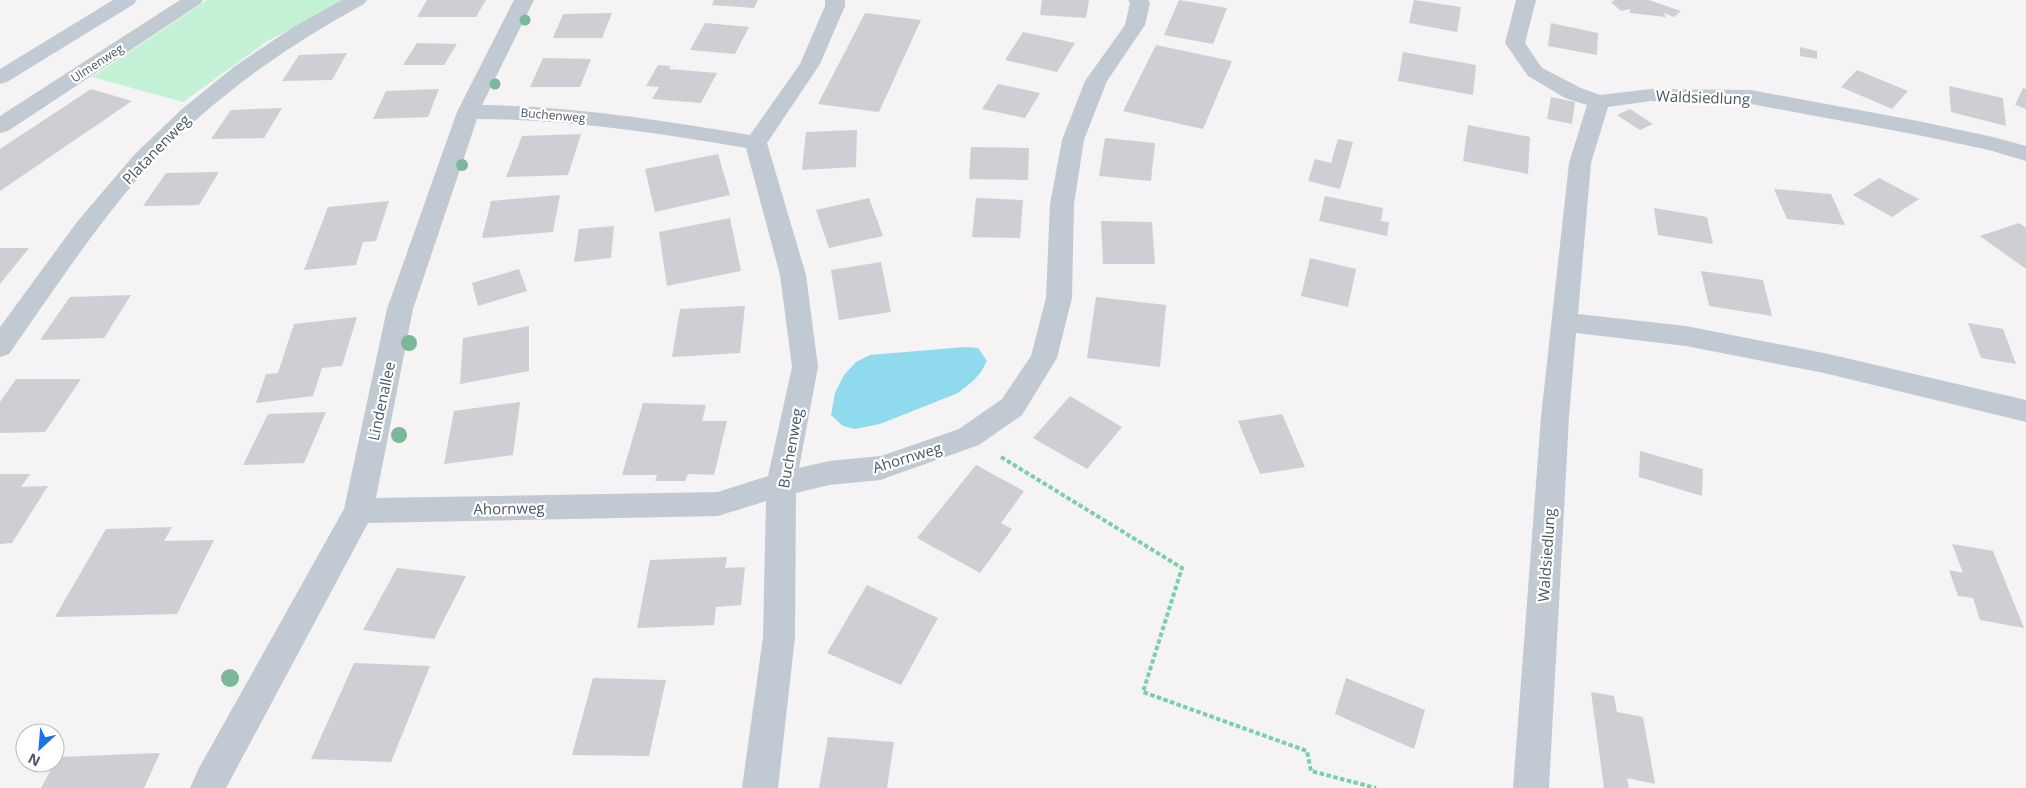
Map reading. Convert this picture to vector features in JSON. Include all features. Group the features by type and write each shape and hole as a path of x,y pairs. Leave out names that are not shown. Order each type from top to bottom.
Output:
{"main road":[{"path":"0,78 126,0"}],"street":[{"name":"Ulmenweg","path":"0,126 193,0"},
{"name":"Platanenweg","path":"0,347 98,212 142,159 207,98 290,38 357,0"},
{"name":"Lindenallee","path":"208,788 359,511 400,309 468,112 524,0"},
{"path":"756,142 810,64 835,6 835,0"},
{"name":"Ahornweg","path":"359,511 718,504 781,484 829,473 881,468 969,437 1012,407 1044,358 1059,298 1062,204 1073,140 1096,82 1135,25 1140,3 1138,0"},
{"path":"1526,0 1515,43 1534,72 1573,93 1599,102"},
{"name":"Waldsiedlung","path":"1531,788 1555,417 1580,163 1599,102 1651,95 1751,97 1918,128 1993,144 2026,154"},
{"name":"Buchenweg","path":"468,112 505,112 625,121 756,142 793,275 805,366 781,484 779,637 760,788"},
{"path":"1565,322 1686,336 1723,343 1824,363 2026,410"}],"path":[{"path":"969,437 1182,568 1143,692 1307,751 1311,771 1376,788"}],"green space":[{"path":"207,0 345,0 266,42 183,102 92,77"}],"water":[{"path":"965,347 978,348 987,361 973,381 958,393 880,424 855,429 843,426 831,415 835,393 844,375 856,362 870,355"}],"building":[{"path":"427,0 486,0 476,17 417,17"},
{"path":"714,0 758,0 754,8 712,5"},
{"path":"1042,0 1089,0 1086,18 1040,15"},
{"path":"1179,0 1227,8 1213,44 1164,35"},
{"path":"1414,0 1461,7 1457,32 1409,23"},
{"path":"1615,0 1649,0 1681,11 1674,17 1664,13 1666,17 1630,13 1630,9 1621,11 1611,2"},
{"path":"612,13 602,38 553,38 563,14"},
{"path":"865,13 921,20 879,112 818,104"},
{"path":"705,23 749,27 735,54 690,50"},
{"path":"1551,23 1598,33 1597,55 1548,46"},
{"path":"1023,32 1075,43 1057,72 1005,60"},
{"path":"417,43 457,44 444,65 403,65"},
{"path":"1156,45 1232,61 1203,129 1123,111"},
{"path":"1800,47 1817,51 1817,59 1800,56"},
{"path":"1403,52 1476,65 1473,95 1398,81"},
{"path":"347,53 332,80 282,81 299,55"},
{"path":"543,58 591,59 580,87 530,87"},
{"path":"658,65 671,66 669,69 717,73 701,103 652,99 659,87 646,86"},
{"path":"1857,70 1908,91 1892,109 1841,87"},
{"path":"998,84 1040,93 1025,118 982,109"},
{"path":"1949,86 2003,98 2006,126 1951,112"},
{"path":"2023,88 2026,89 2026,109 2015,105"},
{"path":"91,89 132,101 0,191 0,149"},
{"path":"439,89 428,117 373,119 386,91"},
{"path":"1551,97 1575,102 1572,124 1547,119"},
{"path":"282,108 264,138 211,139 231,110"},
{"path":"1630,109 1653,124 1640,130 1617,115"},
{"path":"1468,125 1530,137 1528,174 1463,161"},
{"path":"857,130 856,167 802,170 806,132"},
{"path":"581,134 568,175 506,177 522,136"},
{"path":"1105,138 1155,143 1151,181 1099,176"},
{"path":"1338,139 1353,142 1340,189 1308,181 1315,159 1331,163"},
{"path":"971,147 1029,148 1028,180 969,179"},
{"path":"718,154 730,195 655,212 645,169"},
{"path":"219,172 199,205 143,206 166,173"},
{"path":"1879,178 1919,199 1892,217 1853,195"},
{"path":"1774,189 1831,194 1845,225 1787,219"},
{"path":"560,195 553,232 482,238 491,201"},
{"path":"1325,196 1383,208 1381,221 1389,222 1387,236 1319,221"},
{"path":"869,198 883,236 829,248 816,210"},
{"path":"976,198 1023,200 1020,238 972,237"},
{"path":"389,201 376,241 363,242 356,265 304,270 328,207"},
{"path":"1654,208 1707,217 1713,244 1658,235"},
{"path":"730,218 741,271 667,286 659,232"},
{"path":"1101,221 1152,222 1155,264 1103,264"},
{"path":"2019,223 2026,228 2026,269 1980,236"},
{"path":"614,226 611,258 574,262 579,229"},
{"path":"0,248 29,248 0,284"},
{"path":"1310,258 1356,269 1348,307 1301,296"},
{"path":"881,262 891,312 839,320 831,270"},
{"path":"519,269 527,291 478,306 472,283"},
{"path":"1701,271 1763,280 1772,316 1709,306"},
{"path":"131,295 104,338 40,340 70,297"},
{"path":"1096,297 1166,305 1160,367 1087,358"},
{"path":"745,306 740,353 672,357 680,309"},
{"path":"357,317 342,366 322,368 313,396 256,403 266,374 278,373 294,324"},
{"path":"1968,323 2003,329 2016,364 1981,358"},
{"path":"529,326 529,371 460,384 463,338"},
{"path":"16,379 81,379 45,432 0,433 0,402"},
{"path":"1070,396 1122,427 1087,469 1033,438"},
{"path":"520,402 513,455 444,464 454,411"},
{"path":"643,403 706,405 702,421 727,421 714,475 688,474 685,481 655,481 657,475 622,475"},
{"path":"326,412 304,463 243,465 268,414"},
{"path":"1282,414 1305,467 1260,474 1238,421"},
{"path":"1640,451 1703,469 1702,496 1639,477"},
{"path":"976,465 1024,491 1001,523 1012,529 980,573 917,538"},
{"path":"0,474 30,474 21,487 48,486 12,543 0,544"},
{"path":"172,527 164,541 214,540 177,614 55,617 106,529"},
{"path":"1952,544 1993,551 2024,628 1980,620 1973,598 1958,596 1949,570 1963,573"},
{"path":"727,557 725,568 745,567 741,605 716,607 714,625 637,628 650,560"},
{"path":"397,568 466,576 434,639 363,630"},
{"path":"867,585 938,618 901,685 827,653"},
{"path":"354,663 430,666 391,762 311,759"},
{"path":"593,678 666,680 649,756 572,755"},
{"path":"1346,678 1425,710 1414,749 1335,714"},
{"path":"1591,692 1614,696 1617,712 1643,717 1655,784 1627,778 1629,788 1604,788"},
{"path":"828,737 894,742 887,788 819,788"},
{"path":"160,753 144,788 41,788 49,773 65,773 65,757"}]}
